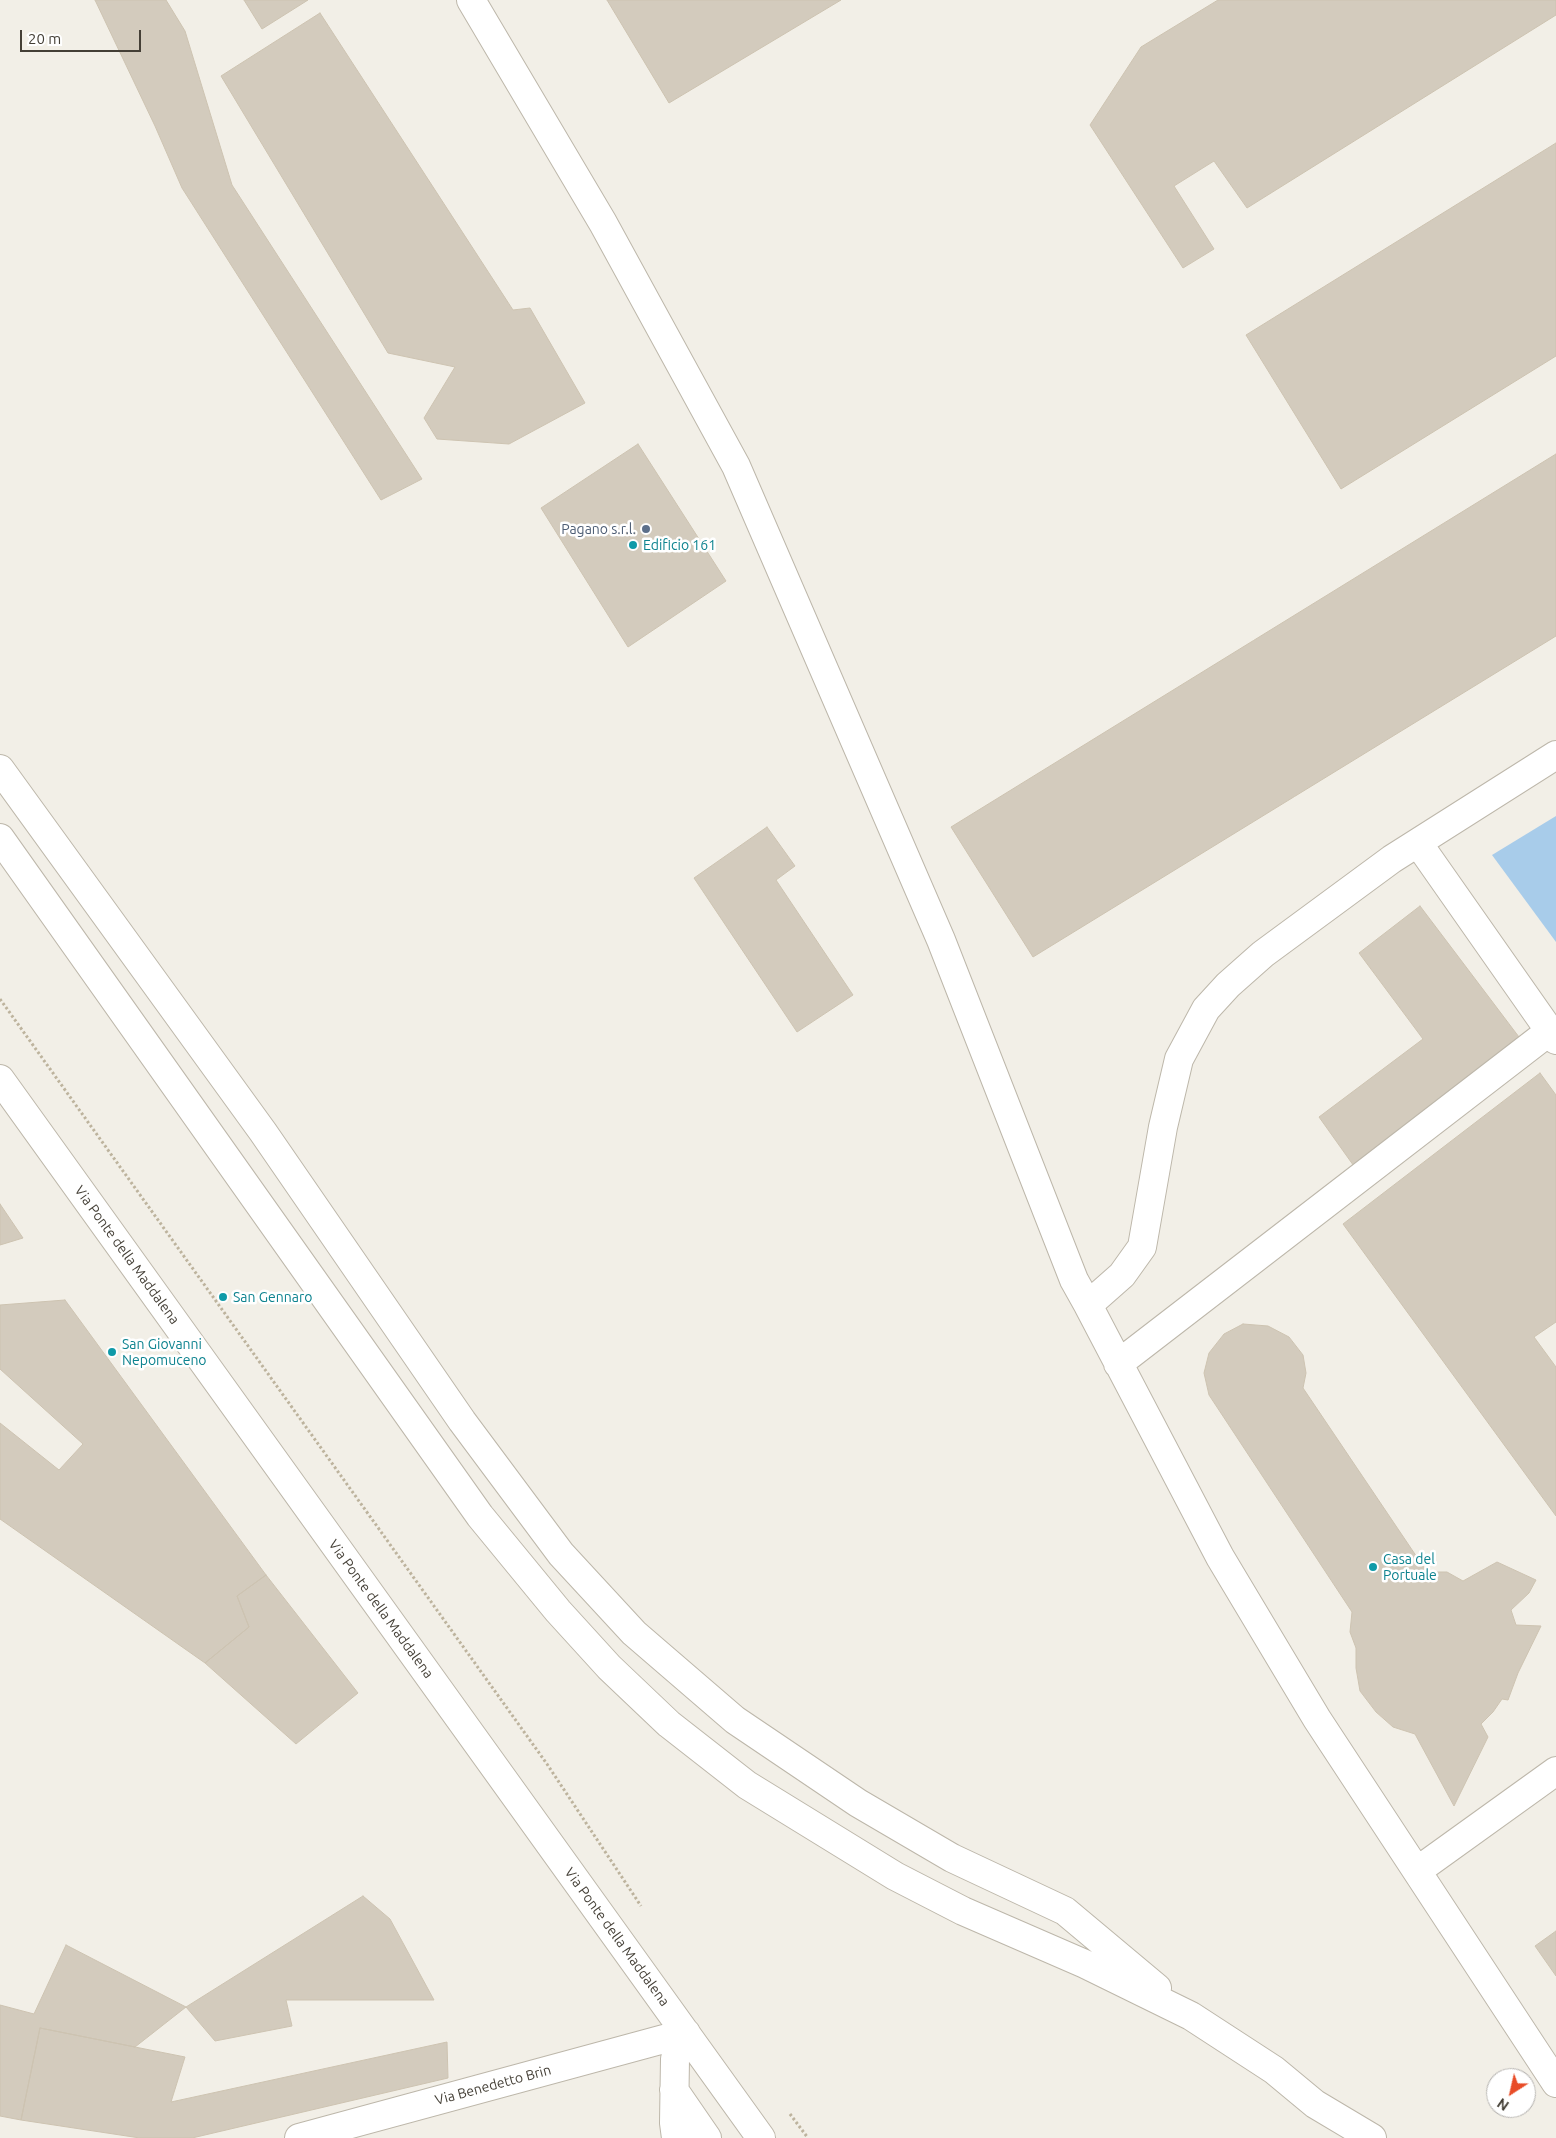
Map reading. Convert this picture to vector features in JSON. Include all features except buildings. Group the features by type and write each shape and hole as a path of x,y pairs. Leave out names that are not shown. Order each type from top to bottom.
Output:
{"street":[{"path":"471,0 603,224 736,466 941,940 1074,1280 1220,1557 1317,1719 1556,2083"},
{"path":"1088,1305 1122,1275 1142,1247 1163,1127 1179,1059 1206,1009 1228,985 1263,954 1392,859 1556,755"},
{"path":"0,768 263,1132 462,1421 562,1554 634,1633 735,1720 858,1803 952,1858 1065,1911 1191,2016 1274,2070 1315,2104 1372,2138"},
{"path":"0,838 480,1516 558,1611 609,1666 669,1724 747,1785 895,1876 963,1910 1085,1964 1191,2016"},
{"path":"1118,1364 1553,1035 1418,843"},
{"name":"Via Ponte della Maddalena","path":"0,1079 761,2138"},
{"path":"1417,1871 1556,1771"},
{"path":"676,2138 674,2123 675,2059 686,2033"},
{"name":"Via Benedetto Brin","path":"299,2138 686,2033"},
{"path":"674,2090 708,2138"}],"path":[{"path":"0,999 547,1764 645,1912"},
{"path":"454,1644 459,1641"},
{"path":"785,2106 808,2138"}],"water":[{"path":"1556,816 1556,942 1492,855"}],"place":[{"name":"Pagano s.r.l.","path":"646,529"},
{"name":"Edificio 161","path":"633,545"},
{"name":"San Gennaro","path":"223,1297"},
{"name":"San Giovanni Nepomuceno","path":"112,1352"},
{"name":"Casa del Portuale","path":"1373,1567"}]}
